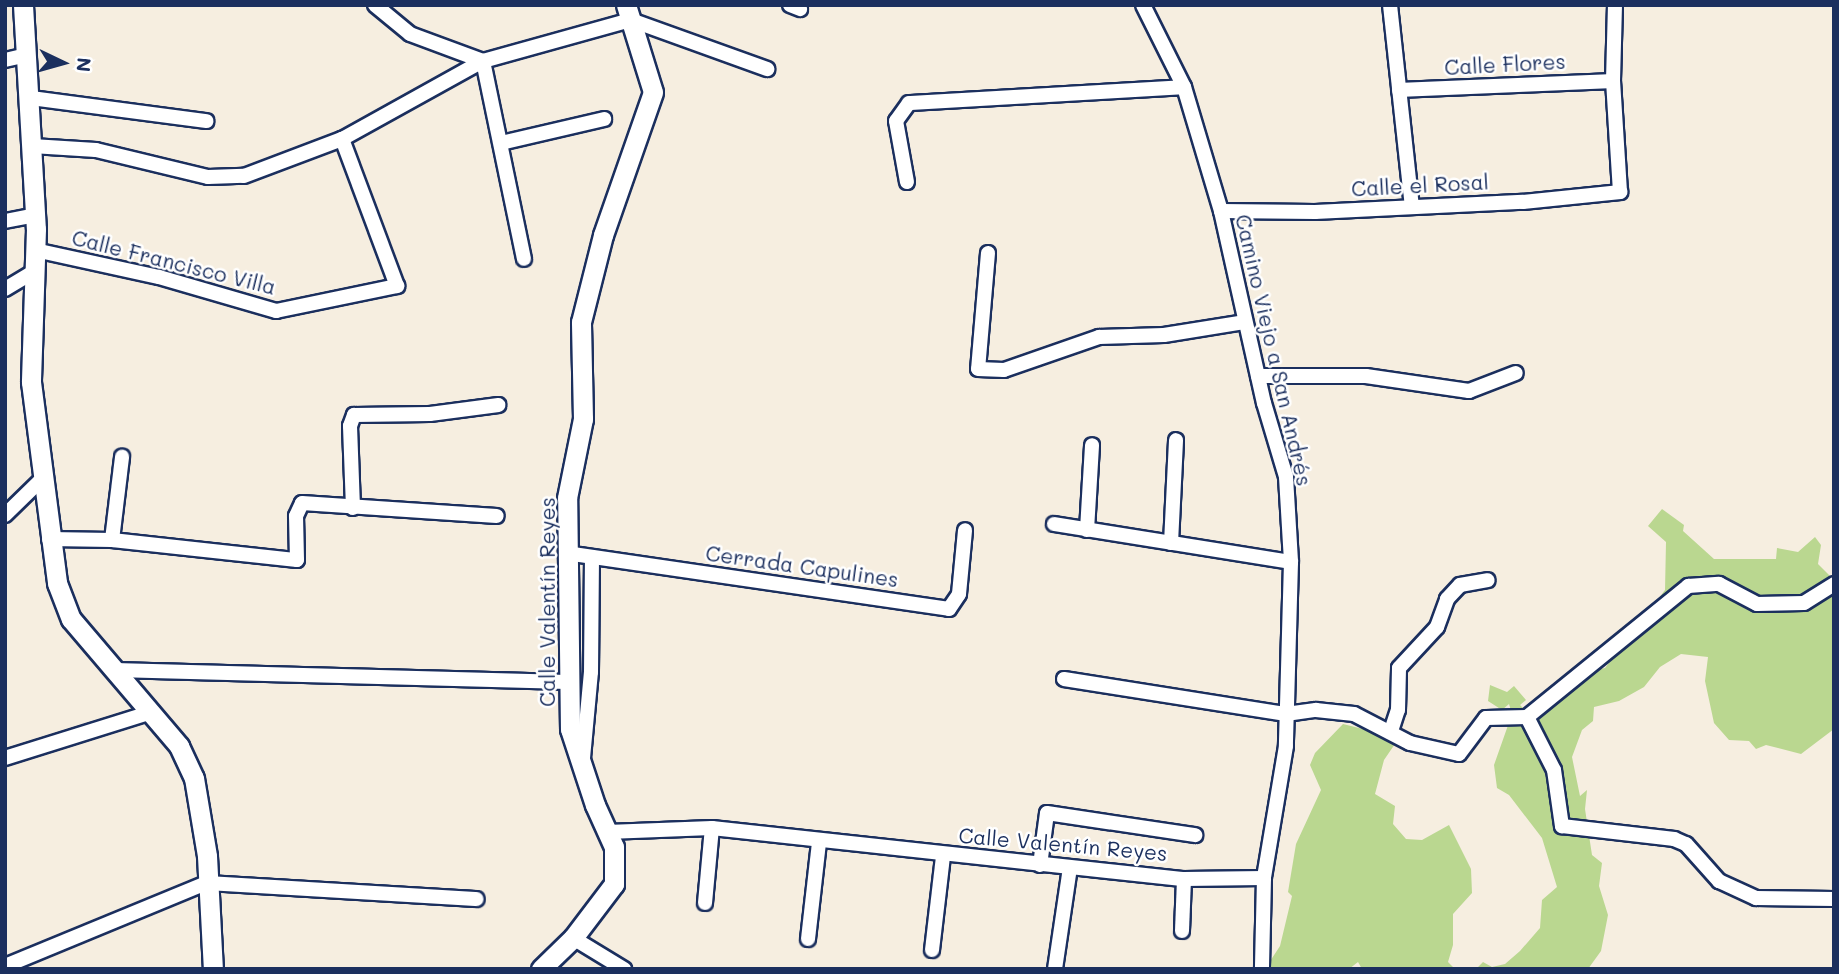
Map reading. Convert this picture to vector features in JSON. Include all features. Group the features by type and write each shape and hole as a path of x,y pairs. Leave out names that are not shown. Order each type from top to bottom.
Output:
{"street":[{"path":"23,5 31,98 35,215 30,382 40,481 57,583 71,619 111,670 152,712 178,746 194,778 202,811 213,969"},
{"path":"375,5 410,34 483,61"},
{"name":"Camino Viejo a San Andrés","path":"1143,5 1184,87 1221,211 1244,322 1286,477 1291,562 1286,746 1264,877 1262,969"},
{"path":"1390,5 1412,206"},
{"path":"1613,81 1615,5"},
{"path":"32,146 96,150 208,177 244,176 342,139 483,61 629,13 766,69"},
{"name":"Calle Valentín Reyes","path":"541,969 573,938 614,884 614,847 582,770 570,730 566,553 567,498 583,419 581,322 603,235 653,92 629,13"},
{"path":"5,60 27,55"},
{"path":"483,61 524,259"},
{"name":"Calle Flores","path":"1399,90 1613,81"},
{"name":"Calle el Rosal","path":"1221,211 1412,206 1620,192 1613,81"},
{"path":"907,182 896,121 909,103 1184,87"},
{"path":"31,98 206,121"},
{"path":"501,143 604,119"},
{"name":"Calle Francisco Villa","path":"35,250 159,277 276,311 397,286 342,139"},
{"path":"5,221 35,215"},
{"path":"988,253 978,369 1004,370 1099,337 1164,335 1244,322"},
{"path":"5,289 35,271"},
{"path":"1258,376 1366,376 1469,391 1516,373"},
{"path":"353,508 350,426 354,415 430,414 498,405"},
{"path":"1171,543 1176,440"},
{"path":"1087,530 1092,444"},
{"path":"111,540 122,457"},
{"path":"5,514 40,481"},
{"path":"49,538 111,540 297,560 297,506 308,502 353,508 497,516"},
{"path":"1055,524 1291,562"},
{"name":"Cerrada Capulines","path":"566,553 949,609 959,594 965,530"},
{"path":"582,770 591,672 592,557"},
{"path":"1391,731 1398,710 1399,668 1437,627 1447,599 1460,584 1488,580"},
{"path":"1064,679 1286,714 1316,710 1354,715 1432,751 1459,754 1486,718 1527,717 1688,586 1719,584 1758,604 1804,603 1834,584"},
{"path":"111,670 570,682"},
{"path":"5,758 152,712"},
{"path":"1527,717 1555,770 1562,826 1674,839 1686,844 1719,881 1756,898 1834,899"},
{"path":"1040,865 1047,813 1195,835"},
{"path":"705,903 712,828"},
{"name":"Calle Valentín Reyes","path":"607,832 712,828 943,856 1184,879 1264,877"},
{"path":"808,939 819,842"},
{"path":"932,950 943,856"},
{"path":"1055,969 1070,868"},
{"path":"1182,931 1184,879"},
{"path":"5,966 206,883 477,899"},
{"path":"573,938 624,969"}],"green space":[{"path":"1662,509 1684,525 1683,531 1714,559 1776,559 1777,548 1798,552 1815,537 1821,545 1818,564 1834,580 1834,729 1801,754 1766,745 1756,749 1749,741 1729,740 1714,723 1705,681 1708,657 1681,654 1660,667 1644,687 1619,701 1594,707 1593,721 1582,730 1572,757 1580,796 1587,790 1585,809 1592,855 1602,863 1599,886 1608,915 1601,951 1588,969 1476,969 1483,962 1492,967 1505,964 1520,951 1540,928 1542,900 1557,887 1542,838 1509,795 1497,788 1494,765 1512,714 1509,704 1502,710 1488,701 1490,685 1507,692 1514,686 1526,700 1520,705 1527,712 1590,671 1605,668 1665,590 1666,542 1648,526"},
{"path":"1343,724 1399,738 1384,760 1375,794 1395,806 1393,824 1406,839 1422,840 1449,825 1471,869 1472,893 1453,914 1453,945 1448,962 1455,969 1362,969 1358,962 1349,969 1265,969 1280,946 1292,896 1288,892 1296,844 1321,790 1310,765 1315,753"}]}
